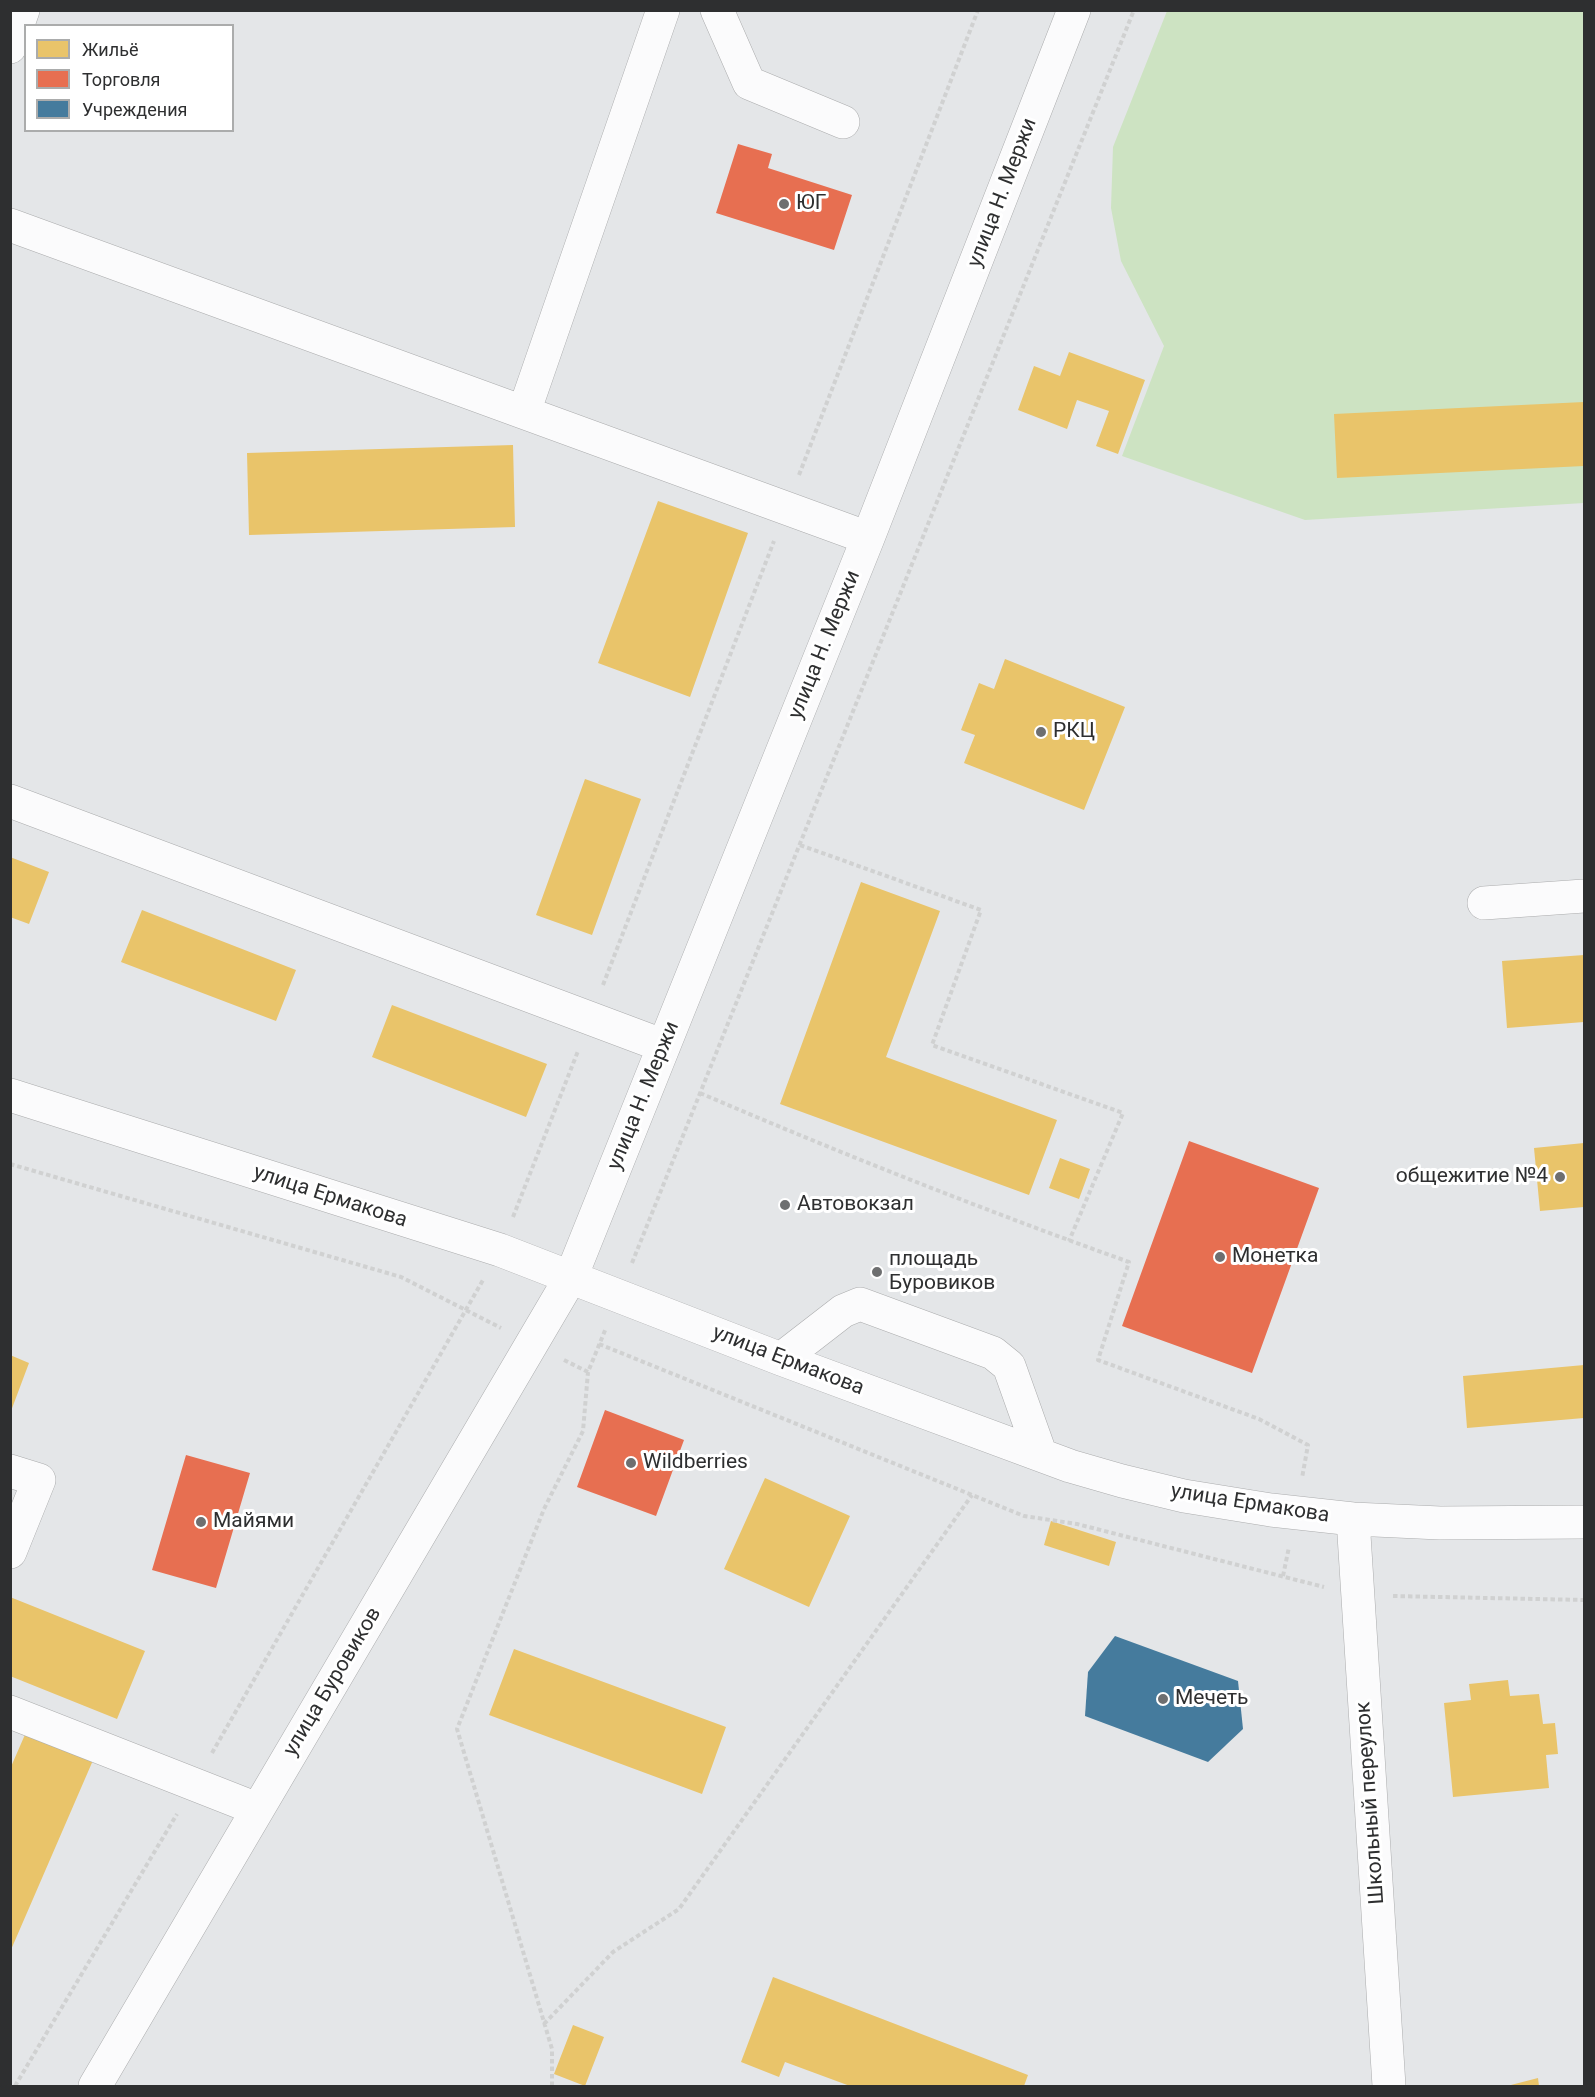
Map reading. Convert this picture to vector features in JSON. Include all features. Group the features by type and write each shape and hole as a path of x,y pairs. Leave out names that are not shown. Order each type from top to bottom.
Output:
{"street":[{"path":"10,47 23,10"},
{"path":"524,412 663,10"},
{"path":"717,10 749,83 843,122"},
{"name":"улица Н. Мержи","path":"571,1278 868,538 1074,10"},
{"path":"10,225 868,538"},
{"path":"10,801 664,1046"},
{"path":"1484,903 1584,896"},
{"name":"улица Ермакова","path":"10,1095 500,1251 781,1359 1070,1466 1184,1496 1271,1510 1353,1519 1451,1523 1584,1522"},
{"name":"улица Буровиков","path":"95,2086 571,1278"},
{"path":"781,1359 843,1311 860,1304 993,1353 1009,1366 1040,1453"},
{"path":"10,1471 39,1480 10,1552"},
{"name":"Школьный переулок","path":"1353,1519 1389,2086"},
{"path":"10,1712 257,1809"}],"path":[{"path":"15,2086 194,1784 500,1251 978,10"},
{"path":"552,2086 552,2049 457,1730 544,1509 583,1431 588,1372 1134,10"},
{"path":"800,845 981,910 932,1046 1123,1113 1069,1241"},
{"path":"700,1093 835,1151 1129,1262 1098,1360 1259,1419"},
{"path":"10,1164 401,1277 588,1372"},
{"path":"544,2024 613,1952 679,1909 972,1495"}],"green space":[{"path":"1167,11 1584,11 1584,503 1305,520 1122,456 1164,346 1121,261 1111,208 1113,147"}],"building: Жильё":[{"path":"1069,352 1145,380 1118,454 1096,446 1109,411 1077,400 1067,429 1018,410 1034,366 1060,376"},
{"path":"1584,402 1584,466 1337,478 1334,414"},
{"path":"513,445 515,527 249,535 247,453"},
{"path":"658,501 748,533 690,697 598,663"},
{"name":"РКЦ","path":"1005,659 1125,707 1084,810 964,763 975,735 961,730 979,683 994,689"},
{"path":"585,779 641,799 592,935 536,915"},
{"path":"10,857 49,872 29,924 10,917"},
{"path":"861,882 940,911 886,1057 1057,1120 1029,1195 780,1104"},
{"path":"142,910 296,970 276,1021 121,962"},
{"path":"1584,955 1584,1022 1507,1028 1502,961"},
{"path":"392,1005 547,1064 526,1117 372,1057"},
{"name":"общежитие №4","path":"1584,1143 1584,1207 1540,1211 1534,1148"},
{"path":"1060,1158 1090,1169 1079,1199 1049,1188"},
{"path":"10,1355 29,1363 11,1411 10,1411"},
{"path":"1584,1365 1584,1418 1467,1428 1463,1376"},
{"path":"765,1478 850,1516 809,1607 724,1569"},
{"path":"1051,1521 1116,1542 1109,1566 1044,1545"},
{"path":"10,1597 145,1651 117,1719 10,1676"},
{"path":"514,1649 726,1727 702,1794 489,1715"},
{"path":"1508,1680 1510,1696 1539,1694 1543,1724 1555,1723 1558,1754 1546,1755 1549,1788 1453,1797 1444,1703 1471,1700 1469,1684"},
{"path":"27,1730 94,1758 10,1952 10,1769"},
{"path":"773,1977 1028,2075 1024,2086 850,2086 785,2062 779,2077 741,2062"},
{"path":"573,2025 604,2037 585,2086 554,2074"},
{"path":"1538,2078 1539,2086 1507,2086"}],"building: Торговля":[{"name":"ЮГ","path":"738,144 772,154 768,168 852,195 834,250 716,213"},
{"name":"Монетка","path":"1189,1141 1319,1188 1252,1373 1122,1326"},
{"name":"Wildberries","path":"605,1410 684,1440 656,1516 577,1487"},
{"name":"Майями","path":"186,1455 250,1473 216,1588 152,1570"}],"building: Учреждения":[{"name":"Мечеть","path":"1115,1636 1238,1681 1243,1729 1208,1762 1085,1716 1088,1672"}],"place":[{"name":"ЮГ","path":"784,204"},
{"name":"РКЦ","path":"1041,732"},
{"name":"общежитие №4","path":"1560,1177"},
{"name":"Автовокзал","path":"785,1205"},
{"name":"Монетка","path":"1220,1257"},
{"name":"площадь Буровиков","path":"877,1272"},
{"name":"Wildberries","path":"631,1463"},
{"name":"Майями","path":"201,1522"},
{"name":"Мечеть","path":"1163,1699"}]}
